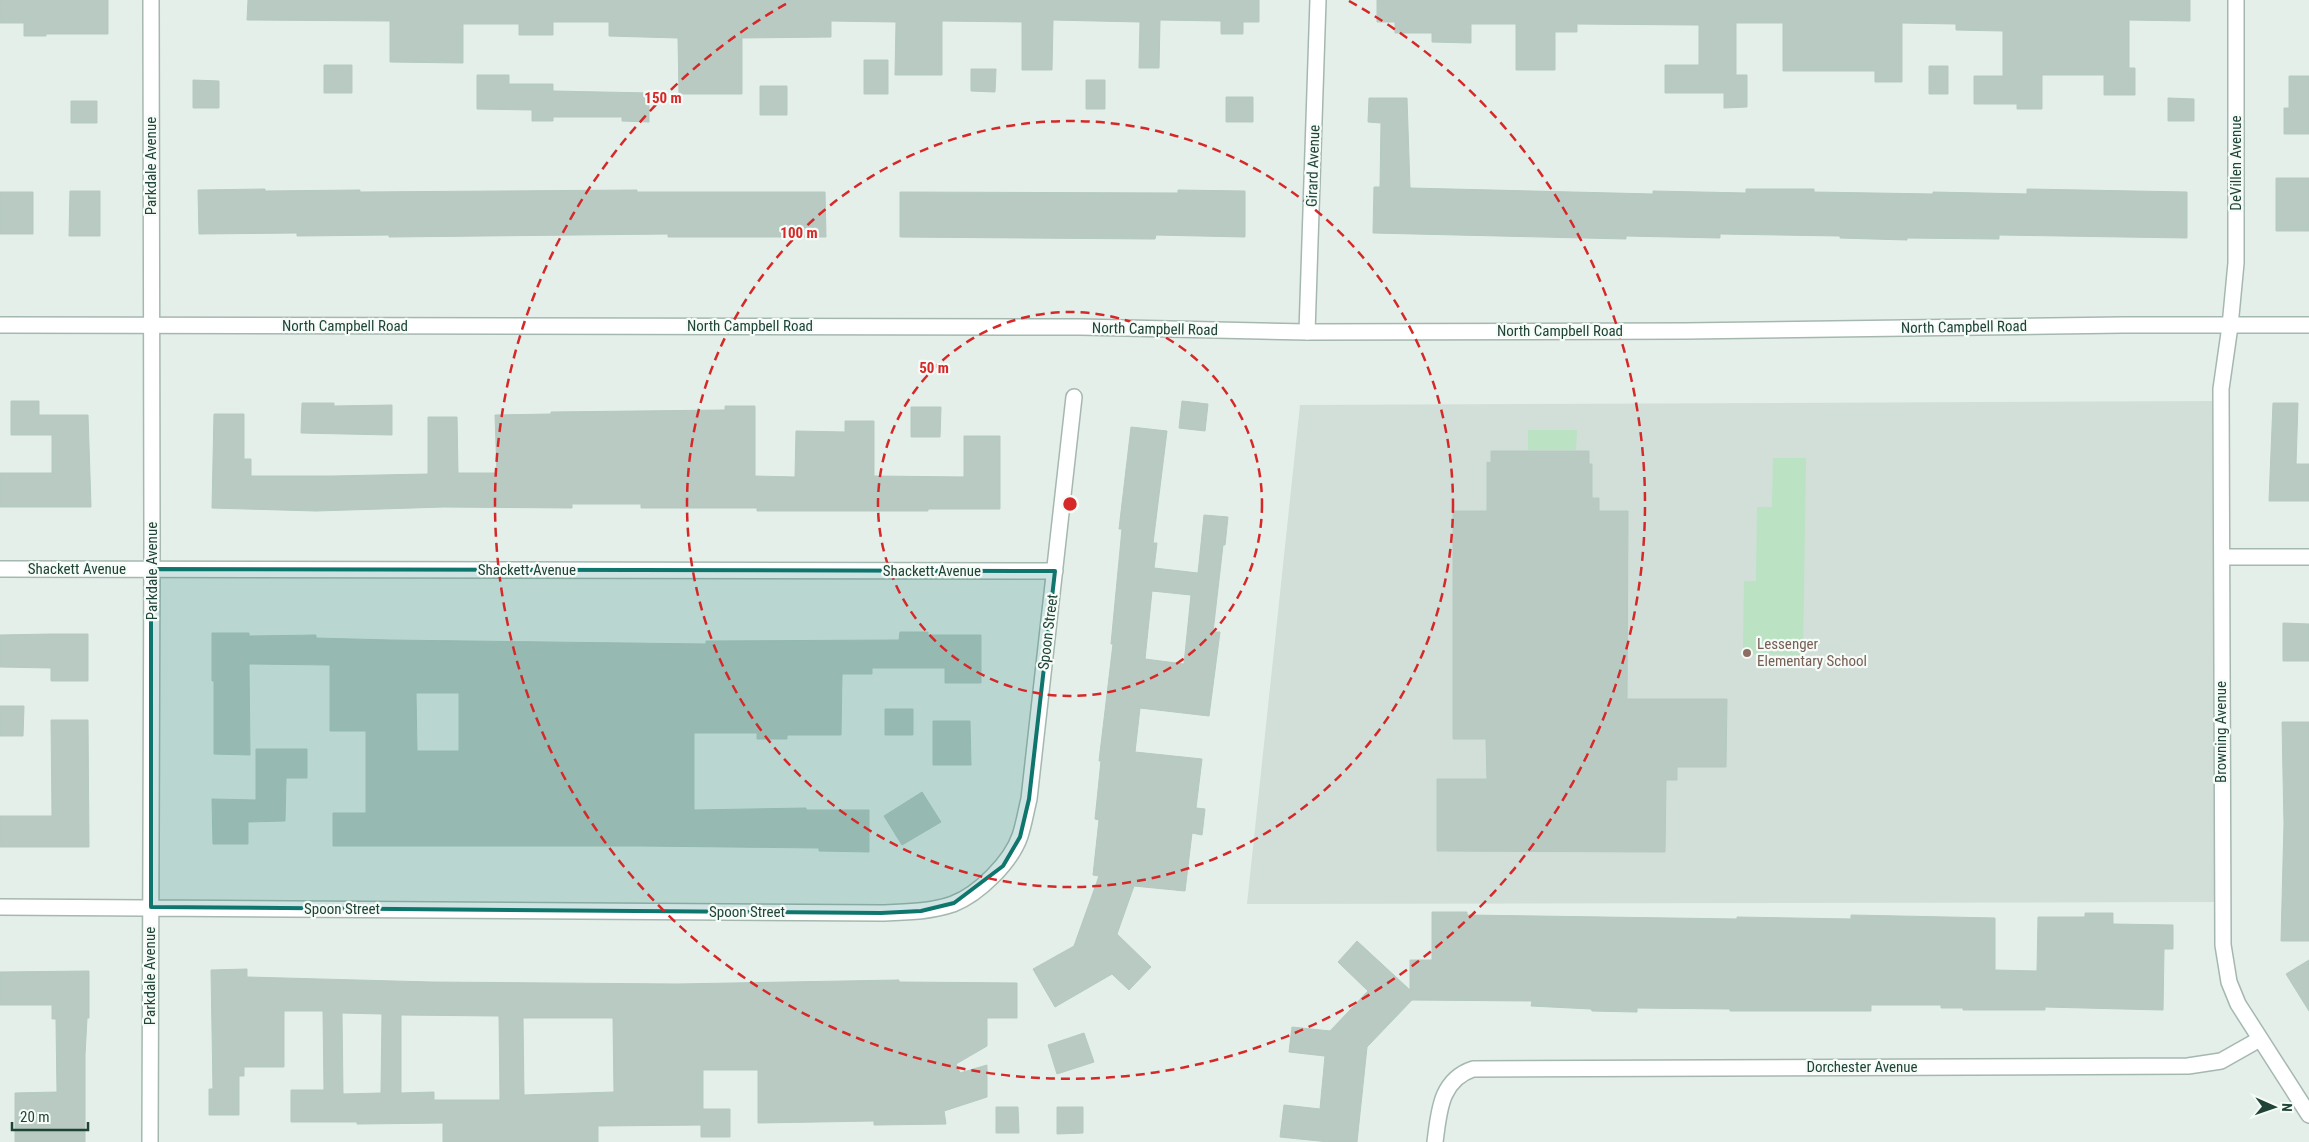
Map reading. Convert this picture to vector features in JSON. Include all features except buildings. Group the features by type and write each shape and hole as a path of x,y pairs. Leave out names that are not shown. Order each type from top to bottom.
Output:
{"street":[{"name":"Parkdale Avenue","path":"150,1142 151,0"},
{"name":"Girard Avenue","path":"1307,332 1318,0"},
{"name":"DeVillen Avenue","path":"2230,326 2236,263 2236,0"},
{"name":"North Campbell Road","path":"0,325 1060,327 1307,332 1686,331 2123,325 2309,325"},
{"name":"Browning Avenue","path":"2230,326 2222,389 2223,946 2229,982 2238,1004 2309,1115"},
{"name":"Spoon Street","path":"0,907 881,913 921,911 954,903 981,886 1003,866 1020,837 1029,798 1074,397"},
{"path":"2222,557 2309,557"},
{"name":"Shackett Avenue","path":"0,569 1055,571"},
{"name":"Dorchester Avenue","path":"1435,1142 1440,1100 1447,1087 1460,1074 1474,1069 1501,1067 2188,1066 2221,1061 2260,1039"}],"highlighted area":[{"path":"151,569 1055,571 1029,799 1020,837 1003,866 954,903 921,911 881,913 151,907"}],"shaded area":[{"name":"Lessenger Elementary School","path":"2221,401 2221,902 1247,904 1300,405"}],"green space":[{"path":"1528,430 1577,430 1576,450 1528,450"},
{"path":"1773,458 1806,458 1803,655 1743,654 1744,581 1756,581 1757,507 1772,507"}],"place":[{"name":"Lessenger Elementary School","path":"1747,653"}]}
